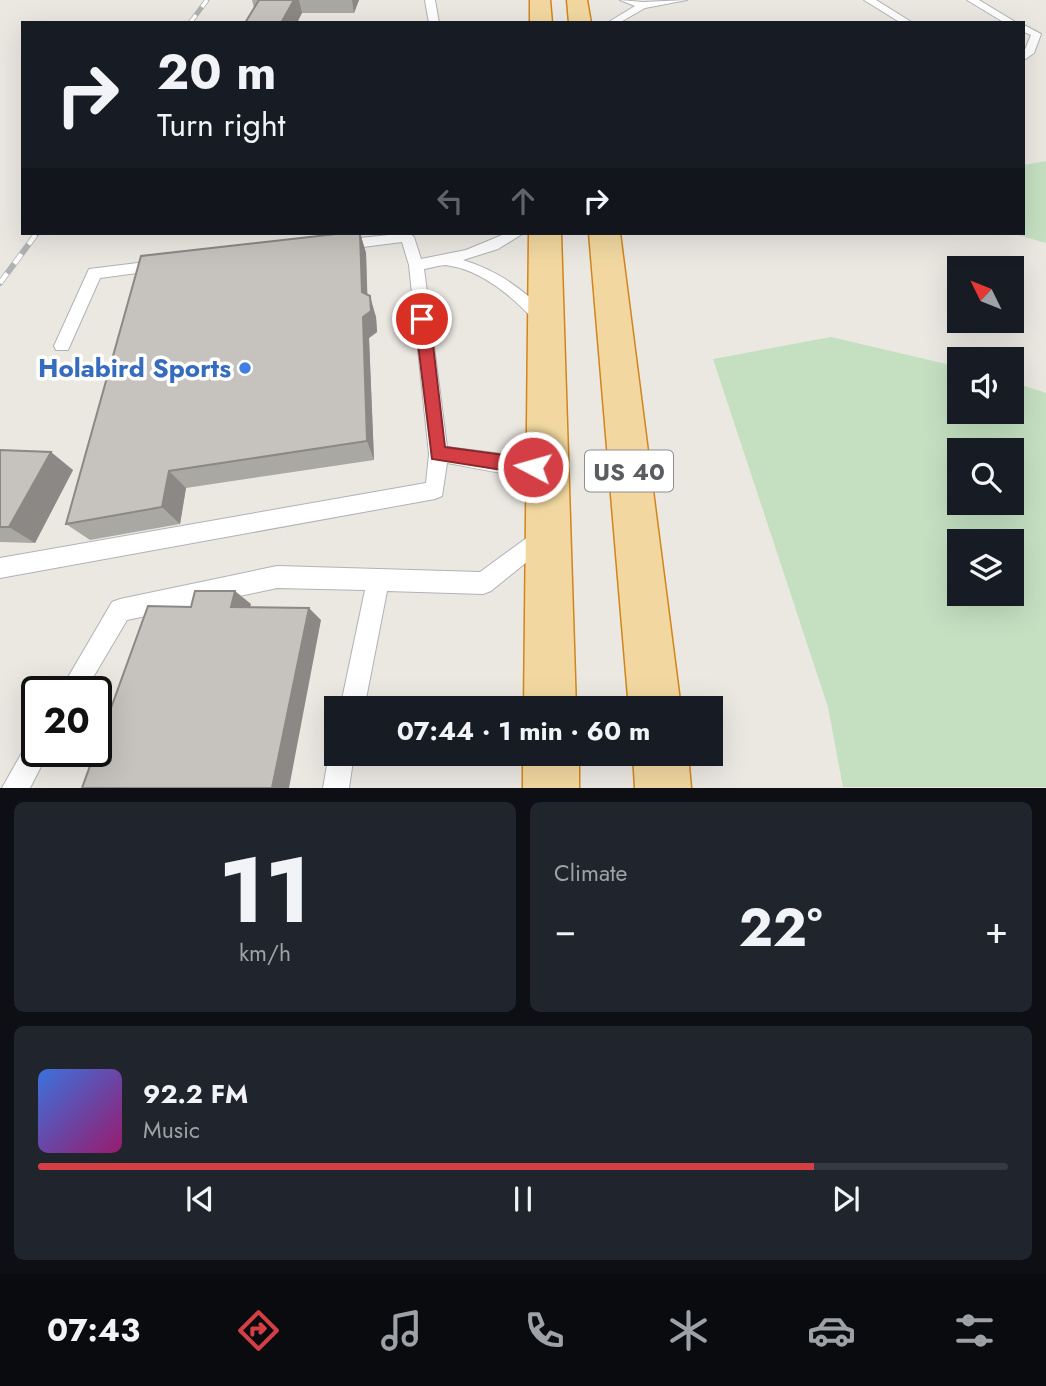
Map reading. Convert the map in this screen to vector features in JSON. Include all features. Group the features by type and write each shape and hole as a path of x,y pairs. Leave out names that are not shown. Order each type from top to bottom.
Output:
{"highway":[{"path":"540,0 541,21"},
{"path":"578,0 580,21"},
{"name":"US 40","path":"545,235 550,696"},
{"name":"US 40","path":"604,235 654,696"},
{"path":"551,766 551,788"},
{"path":"661,766 663,788"}],"lane":[{"path":"430,0 434,21"},
{"path":"625,0 643,5 682,0"},
{"path":"869,0 905,21"},
{"path":"972,0 1009,21"},
{"path":"615,21 643,5"},
{"path":"1025,28 1036,34 1029,53 1025,56"},
{"path":"416,265 463,257 501,243 514,235"},
{"path":"0,568 435,490 438,453 416,265 407,237 325,247"},
{"path":"444,260 485,272 522,296 547,323"},
{"path":"62,345 94,273 175,264"},
{"path":"438,453 519,467 548,468"},
{"path":"81,676 120,610 277,577 483,583 548,532"},
{"path":"355,696 378,580"},
{"path":"335,788 340,766"},
{"path":"15,788 27,767"}],"green space":[{"path":"1046,161 1046,243 1018,235 1025,235 1025,165"},
{"path":"831,337 947,364 947,424 1024,424 1024,386 1046,393 1046,787 843,787 828,707 713,359"}],"building":[{"path":"259,0 294,0 282,21 246,21"},
{"path":"327,235 360,235 362,292 370,296 371,311 363,317 367,441 169,471 162,507 66,524 141,256"},
{"path":"0,450 51,452 9,527 0,527"},
{"path":"195,591 235,591 231,607 309,608 272,788 82,788 90,767 112,767 112,705 148,606 191,607"}],"railway":[{"path":"191,21 207,0"},
{"path":"0,283 36,235"}],"place":[{"name":"Holabird Sports","path":"245,368"}],"route":[{"path":"422,319 438,453 533,467"}]}
